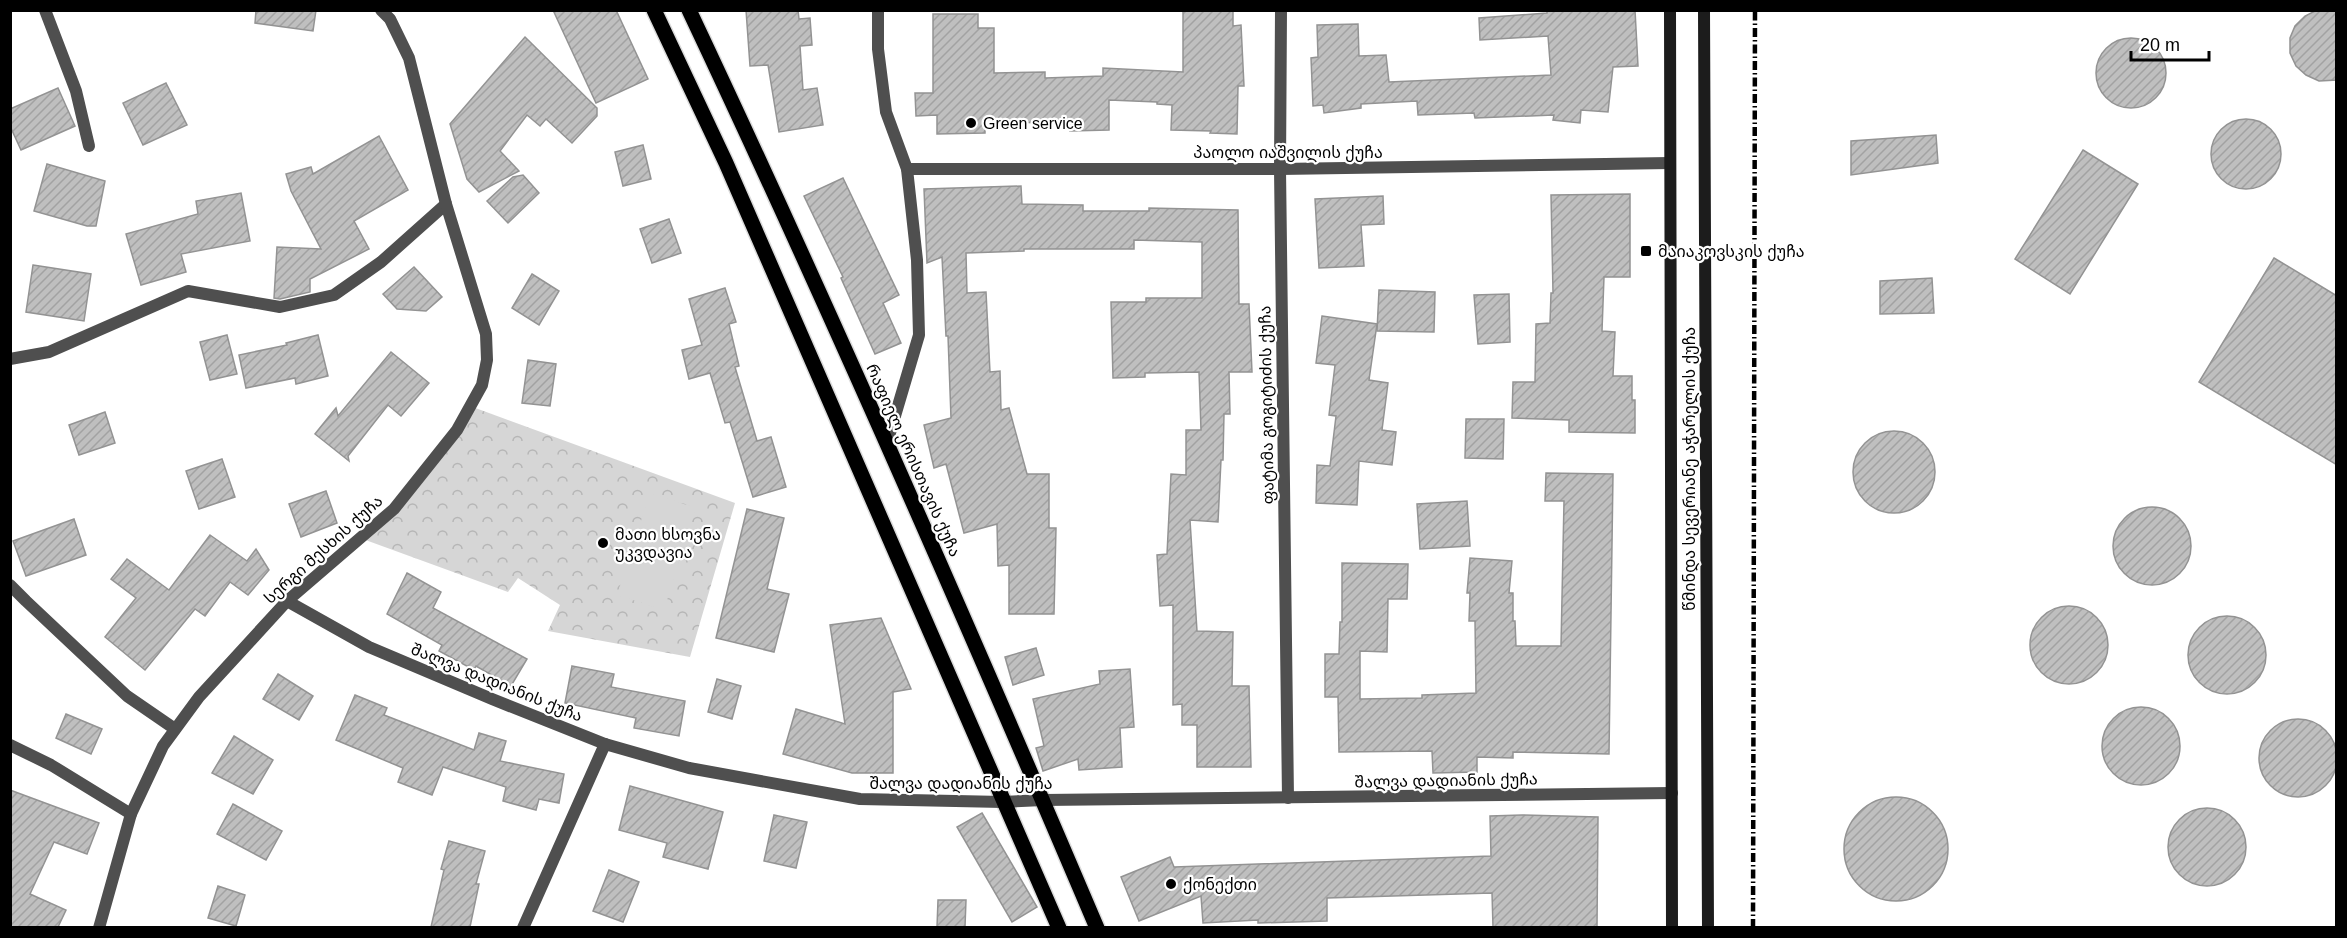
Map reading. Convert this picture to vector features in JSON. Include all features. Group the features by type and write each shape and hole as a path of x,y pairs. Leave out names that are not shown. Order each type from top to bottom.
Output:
{"main road":[{"path":"654,10 726,163 1059,927"},
{"name":"რაფიელ ერისთავის ქუჩა","path":"689,10 760,160 887,443 1097,927"},
{"name":"წმინდა სევერიანე აჭარელის ქუჩა","path":"1670,10 1672,927"},
{"name":"წმინდა სევერიანე აჭარელის ქუჩა","path":"1704,10 1707,927"}],"street":[{"path":"45,10 76,91 89,146"},
{"name":"სერგი მესხის ქუჩა","path":"99,927 131,814 163,747 175,729 199,697 287,602 394,509 457,430 482,385 487,360 486,334 446,204 409,58 390,19 381,10"},
{"path":"878,10 878,49 886,112 907,169 917,260 919,335 887,443"},
{"name":"ფატიმა გოგიტიძის ქუჩა","path":"1281,10 1280,169 1288,798"},
{"name":"პაოლო იაშვილის ქუჩა","path":"907,169 1280,169 1670,163"},
{"path":"10,359 49,352 189,291 280,307 334,295 381,262 446,204"},
{"path":"10,585 127,696 175,729"},
{"name":"შალვა დადიანის ქუჩა","path":"287,602 369,647 605,744 689,768 860,800 1003,802 1672,793"},
{"path":"10,744 51,765 131,814"},
{"path":"523,927 605,744"}],"green space":[{"path":"470,406 735,503 690,657 548,631 560,605 518,578 508,592 360,538 394,509"},
{"path":"650,493 696,508 664,610 617,595"}],"building":[{"path":"256,10 316,10 313,31 255,23"},
{"path":"553,10 616,10 648,79 596,103"},
{"path":"746,10 798,10 799,19 810,18 812,45 800,46 803,90 817,88 823,125 779,132 768,65 750,66"},
{"path":"1183,10 1233,10 1233,26 1241,25 1244,86 1238,86 1237,134 1171,130 1172,105 1157,104 1157,102 1109,100 1109,130 1070,131 1070,122 985,123 985,133 937,134 937,115 916,116 915,93 933,93 933,14 978,14 978,28 994,28 994,73 1045,72 1045,78 1103,76 1103,68 1183,72"},
{"path":"1547,10 1635,10 1638,66 1613,67 1608,112 1581,110 1580,123 1553,120 1554,115 1475,118 1474,113 1418,115 1417,101 1361,104 1361,108 1324,113 1323,105 1313,106 1311,58 1318,57 1317,25 1358,24 1359,56 1386,55 1389,82 1551,75 1548,36 1480,40 1479,18 1547,13"},
{"path":"2317,10 2337,10 2337,80 2319,81 2306,75 2296,66 2290,53 2290,38 2295,26 2305,16"},
{"path":"525,37 597,108 597,116 572,143 546,119 540,126 527,115 500,151 519,171 479,192 467,179 450,124"},
{"path":"2138,38 2151,44 2160,53 2164,59 2166,73 2164,87 2156,98 2145,106 2124,108 2106,98 2098,87 2096,66 2106,48 2117,40"},
{"path":"166,83 187,125 143,145 123,103"},
{"path":"58,88 75,126 21,150 10,126 10,109"},
{"path":"2253,119 2266,125 2275,134 2279,140 2281,154 2279,168 2271,179 2260,187 2239,189 2221,179 2213,168 2211,147 2221,129 2232,121"},
{"path":"1936,135 1938,163 1851,175 1851,141"},
{"path":"379,136 408,190 354,221 369,249 310,279 310,292 280,299 274,298 277,247 321,249 291,191 286,174 311,167 313,174"},
{"path":"643,145 651,179 623,186 615,152"},
{"path":"2083,150 2138,184 2070,294 2015,259"},
{"path":"47,164 105,181 96,226 87,226 34,211"},
{"path":"523,175 539,193 508,223 487,201 513,177"},
{"path":"843,178 899,295 883,303 901,343 875,354 841,278 843,277 804,196"},
{"path":"1021,186 1022,204 1083,205 1083,211 1149,211 1149,208 1238,210 1239,304 1249,304 1252,372 1229,372 1230,414 1224,414 1218,522 1190,520 1197,631 1233,632 1232,686 1249,686 1251,767 1197,767 1197,725 1182,725 1182,704 1173,705 1173,605 1160,606 1157,555 1167,554 1171,474 1186,475 1186,430 1201,430 1199,372 1145,373 1145,377 1113,378 1111,302 1146,302 1146,298 1202,298 1202,242 1134,240 1134,249 1024,249 1024,251 966,253 967,293 986,292 990,372 1000,371 1001,410 1009,408 1027,474 1049,474 1049,528 1056,528 1054,614 1009,614 1009,565 998,566 997,524 964,533 946,464 934,468 924,425 951,418 942,257 927,263 924,189"},
{"path":"241,193 250,241 181,254 186,272 141,285 126,234 198,214 196,201"},
{"path":"1630,194 1630,277 1604,277 1602,331 1615,332 1613,376 1632,376 1635,433 1569,432 1569,420 1512,418 1513,382 1535,382 1536,324 1550,323 1551,293 1553,293 1551,195"},
{"path":"1383,196 1384,224 1361,225 1364,266 1319,268 1315,199"},
{"path":"669,219 681,253 652,263 640,229"},
{"path":"2274,258 2337,296 2337,465 2199,382"},
{"path":"33,265 91,274 84,321 26,312"},
{"path":"414,267 442,297 426,311 397,309 383,294"},
{"path":"532,274 559,291 539,325 512,308"},
{"path":"1932,278 1934,313 1880,314 1880,281"},
{"path":"725,288 736,322 729,324 739,366 735,367 757,441 771,437 786,487 753,497 730,422 725,423 710,373 689,379 682,350 702,345 689,299"},
{"path":"1379,290 1435,292 1434,332 1377,331"},
{"path":"1509,294 1510,342 1478,344 1474,295"},
{"path":"1322,316 1377,324 1369,380 1388,383 1382,430 1396,432 1392,465 1359,461 1357,505 1316,503 1317,465 1330,466 1336,416 1329,415 1335,365 1316,363"},
{"path":"227,335 237,374 210,380 200,342"},
{"path":"318,335 328,376 296,384 295,378 246,388 239,355 287,345 286,343"},
{"path":"391,352 429,383 401,416 388,405 348,456 349,461 315,434 336,408 338,416"},
{"path":"528,360 556,364 550,406 522,403"},
{"path":"105,412 115,443 79,455 69,425"},
{"path":"1466,419 1504,419 1503,459 1465,458"},
{"path":"1894,431 1910,434 1923,443 1932,456 1935,472 1932,488 1923,501 1910,510 1894,513 1878,510 1865,501 1856,488 1853,472 1856,456 1865,443 1878,434"},
{"path":"222,459 235,497 199,509 186,471"},
{"path":"1546,473 1613,474 1609,754 1513,752 1513,758 1477,757 1477,772 1433,773 1432,751 1339,752 1338,697 1325,697 1325,654 1339,654 1340,622 1342,622 1342,563 1408,564 1407,599 1388,599 1387,652 1360,651 1360,699 1422,698 1422,695 1476,693 1475,621 1469,621 1470,593 1467,593 1470,558 1512,561 1509,593 1513,593 1516,646 1561,646 1564,501 1545,501"},
{"path":"326,491 337,523 301,537 289,504"},
{"path":"1467,501 1470,546 1420,549 1417,504"},
{"path":"2152,507 2167,510 2179,519 2188,531 2191,546 2188,561 2179,573 2167,582 2152,585 2137,582 2125,573 2116,561 2113,546 2116,531 2125,519 2137,510"},
{"path":"747,509 784,518 767,589 789,594 774,652 716,638"},
{"path":"74,519 86,555 26,576 13,541"},
{"path":"210,535 247,561 256,549 269,570 248,595 230,582 205,616 195,609 145,670 105,637 136,598 111,579 127,559 169,590"},
{"path":"407,573 441,592 433,608 527,659 511,686 476,666 474,670 439,651 442,645 387,614"},
{"path":"2069,606 2084,609 2096,618 2105,630 2108,645 2105,660 2096,672 2084,681 2069,684 2054,681 2042,672 2033,660 2030,645 2033,630 2042,618 2054,609"},
{"path":"2227,616 2242,619 2254,628 2263,640 2266,655 2263,670 2254,682 2242,691 2227,694 2212,691 2200,682 2191,670 2188,655 2191,640 2200,628 2212,619"},
{"path":"881,618 911,689 893,692 893,773 852,773 783,754 796,709 845,724 830,625"},
{"path":"1036,648 1044,675 1013,685 1005,657"},
{"path":"572,666 614,674 611,687 685,701 679,736 634,728 636,718 565,703"},
{"path":"1130,669 1134,727 1120,728 1122,767 1079,770 1078,759 1043,771 1036,748 1044,746 1033,699 1100,684 1099,671"},
{"path":"278,674 313,696 299,720 263,699"},
{"path":"717,679 741,686 732,719 708,712"},
{"path":"355,695 387,708 384,715 474,750 479,733 506,741 500,761 564,774 559,803 539,799 536,810 503,801 506,787 443,767 432,795 398,782 403,768 336,740"},
{"path":"2141,707 2156,710 2168,719 2177,731 2180,746 2177,761 2168,773 2156,782 2141,785 2126,782 2114,773 2105,761 2102,746 2105,731 2114,719 2126,710"},
{"path":"66,714 102,729 91,754 56,738"},
{"path":"2298,719 2313,722 2325,731 2334,743 2337,758 2334,773 2325,785 2313,794 2298,797 2283,794 2271,785 2262,773 2259,758 2262,743 2271,731 2283,722"},
{"path":"234,736 273,760 253,794 212,773"},
{"path":"630,786 723,812 708,869 663,857 667,843 619,830"},
{"path":"10,790 99,823 87,854 54,842 30,894 66,910 58,927 10,927"},
{"path":"1896,797 1916,801 1933,812 1944,829 1948,849 1944,869 1933,886 1916,897 1896,901 1876,897 1859,886 1848,869 1844,849 1848,829 1859,812 1876,801"},
{"path":"233,804 282,831 266,860 217,834"},
{"path":"2207,808 2222,811 2234,820 2243,832 2246,847 2243,862 2234,874 2222,883 2207,886 2192,883 2180,874 2171,862 2168,847 2171,832 2180,820 2192,811"},
{"path":"982,813 1037,907 1012,922 957,827"},
{"path":"774,815 807,822 796,868 764,861"},
{"path":"1490,816 1598,817 1597,927 1493,927 1492,893 1327,898 1327,921 1258,923 1258,920 1203,923 1201,896 1139,921 1121,877 1170,857 1174,867 1491,856"},
{"path":"449,841 485,851 476,884 479,884 470,927 431,927 444,870 441,869"},
{"path":"609,870 639,882 623,922 593,911"},
{"path":"218,886 245,895 236,926 208,918"},
{"path":"938,900 966,900 965,927 937,927"}],"railway":[{"path":"1753,928 1755,10"}],"place":[{"name":"Green service","path":"971,123"},
{"name":"მაიაკოვსკის ქუჩა","path":"1646,251"},
{"name":"მათი ხსოვნა უკვდავია","path":"603,543"},
{"name":"ქონექთი","path":"1171,884"}]}
